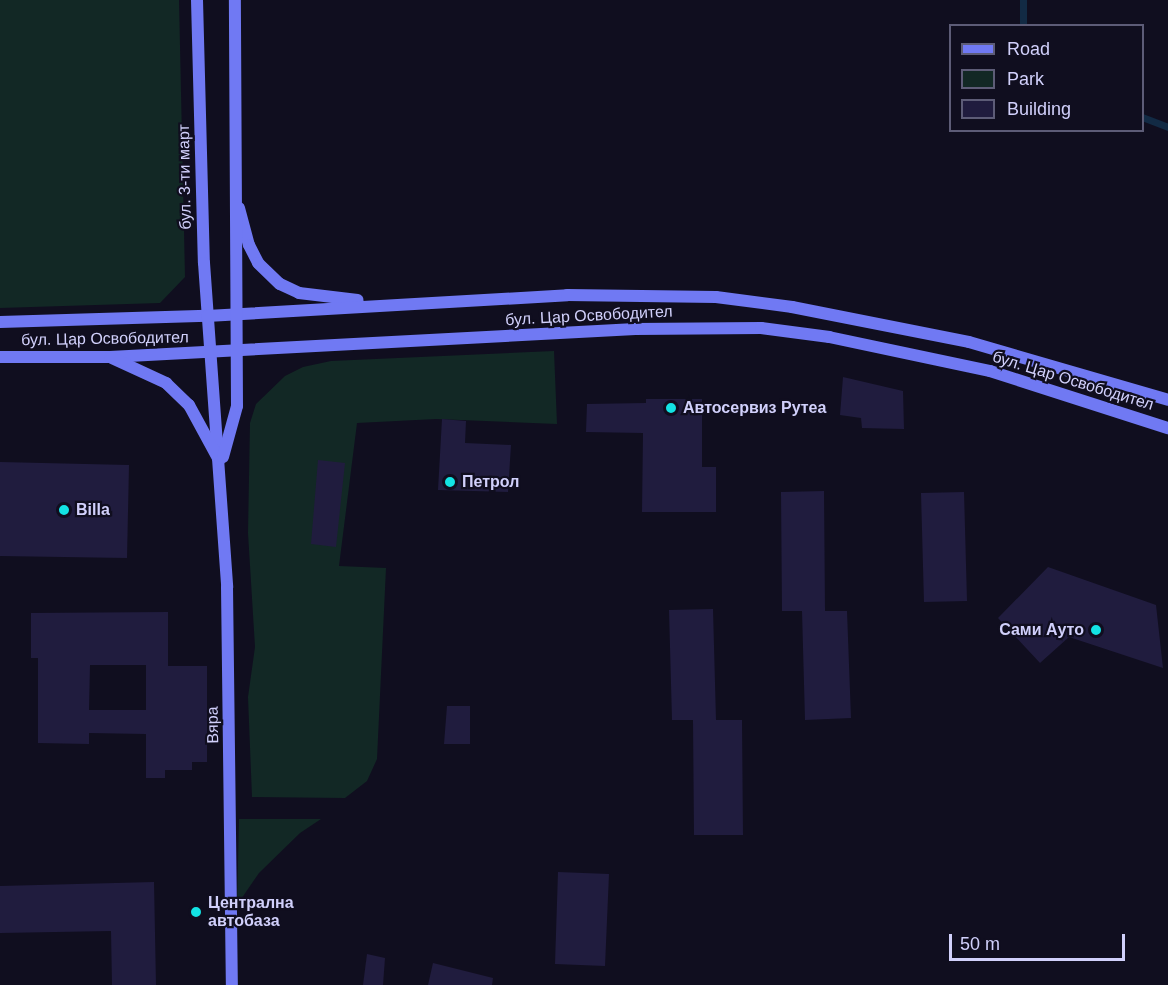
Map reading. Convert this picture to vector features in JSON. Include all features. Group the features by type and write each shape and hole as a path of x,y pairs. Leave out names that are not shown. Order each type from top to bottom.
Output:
{"main road":[{"name":"бул. 3-ти март","path":"197,0 207,316 211,353"},
{"path":"235,0 236,313"},
{"path":"234,190 249,245 258,262 280,284 321,297 404,303"},
{"name":"бул. Цар Освободител","path":"0,322 207,316 404,303 653,295 792,307 969,342 1168,400"},
{"name":"Вяра","path":"221,464 237,406 236,313"},
{"name":"бул. Цар Освободител","path":"0,357 110,357 663,328 761,328 829,337 990,371 1168,428"},
{"name":"Вяра","path":"211,353 221,464 232,805 232,985"},
{"path":"110,357 166,383 181,398 221,464"}],"green space":[{"path":"0,0 179,0 185,277 160,303 0,308"},
{"path":"554,351 557,424 436,419 357,423 339,566 386,568 377,759 367,781 345,798 252,797 248,697 255,647 248,533 250,423 256,404 285,376 303,367 331,361"},
{"path":"239,819 321,819 300,833 259,873 237,905"}],"building":[{"path":"843,377 903,391 904,429 862,428 861,418 840,415"},
{"path":"646,399 702,399 702,467 716,467 716,512 642,512 643,433 586,432 587,404 646,403"},
{"path":"442,419 466,421 465,443 511,445 508,492 438,490"},
{"path":"318,460 345,463 336,547 311,544"},
{"name":"Billa","path":"0,462 129,465 127,558 0,556"},
{"path":"824,491 825,611 847,611 851,718 805,720 802,611 782,611 781,492"},
{"path":"964,492 967,601 924,602 921,493"},
{"path":"1048,567 1156,605 1163,668 1069,637 1040,663 998,618"},
{"path":"713,609 716,720 742,720 743,835 694,835 693,720 672,720 669,610"},
{"path":"168,612 168,666 207,666 207,762 192,762 192,770 165,770 165,778 146,778 146,734 89,733 89,744 38,743 38,658 31,658 31,613","holes":["90,665 146,665 146,710 89,710"]},
{"path":"447,706 470,706 470,744 444,744"},
{"path":"558,872 609,874 605,966 555,964"},
{"path":"154,882 156,985 112,985 111,931 0,933 0,886"},
{"path":"367,954 385,958 383,985 363,985"},
{"path":"433,963 493,978 492,985 428,985"}],"waterway":[{"path":"1023,0 1023,24"},
{"path":"1144,118 1168,127"}],"place":[{"name":"Автосервиз Рутеа","path":"671,408"},
{"name":"Петрол","path":"450,482"},
{"name":"Billa","path":"64,510"},
{"name":"Сами Ауто","path":"1096,630"},
{"name":"Централна автобаза","path":"196,912"}]}
